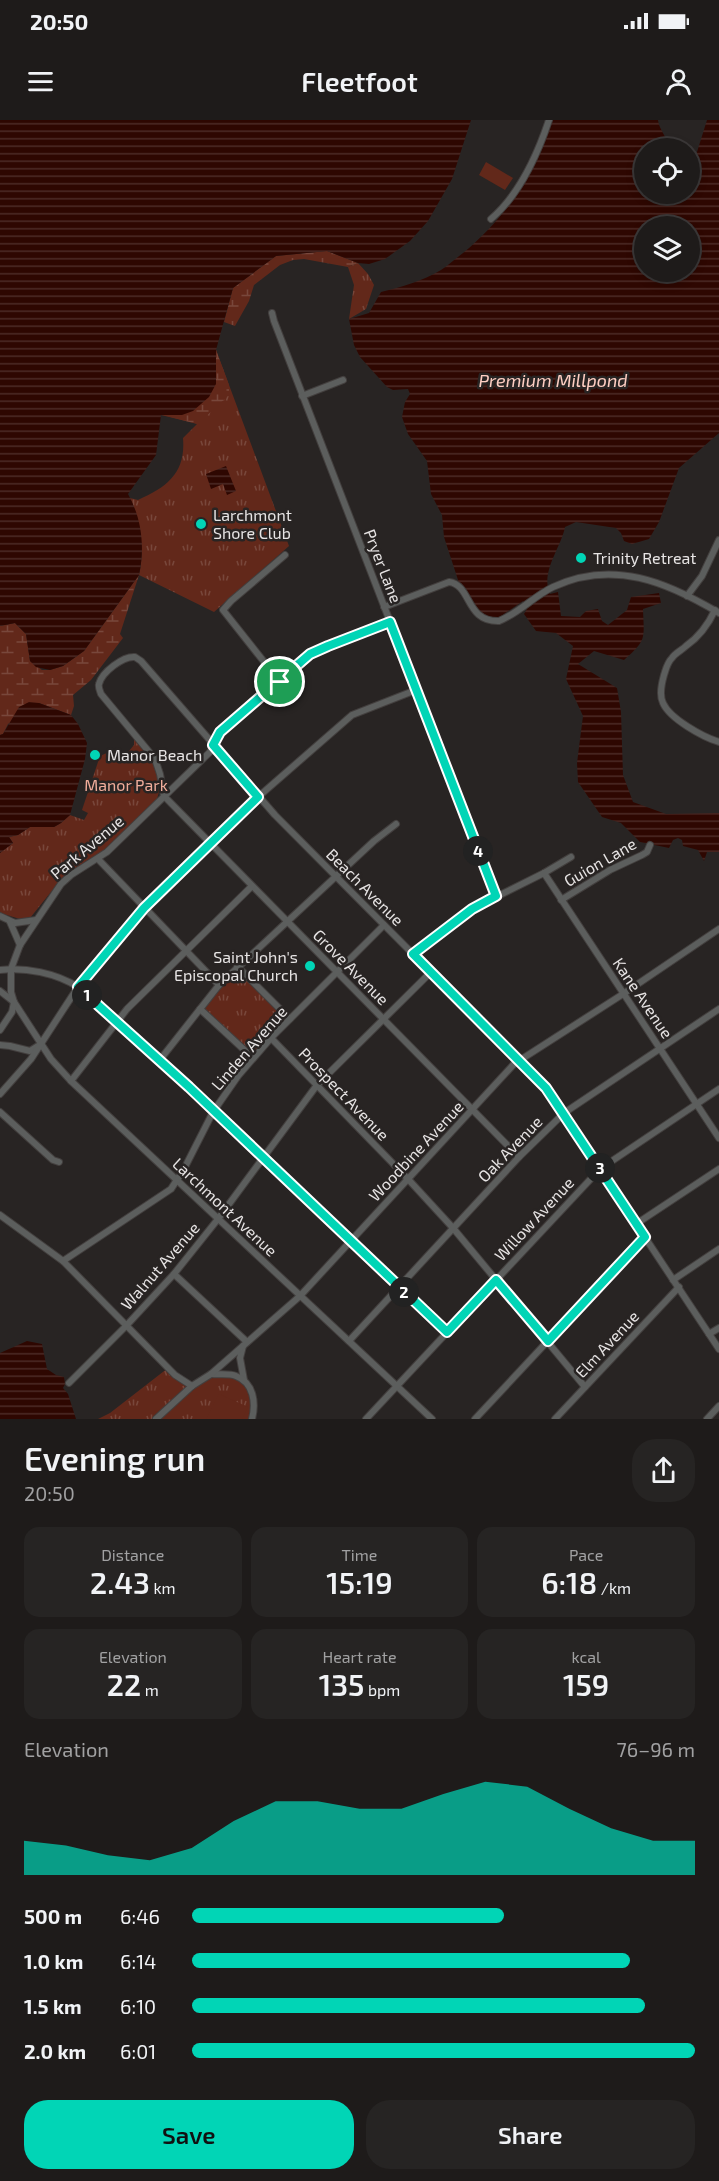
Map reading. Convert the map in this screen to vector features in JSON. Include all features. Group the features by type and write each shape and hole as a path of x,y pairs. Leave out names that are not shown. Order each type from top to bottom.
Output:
{"street":[{"path":"491,219 500,211 523,180 542,141 549,120"},
{"name":"Pryer Lane","path":"272,313 496,896"},
{"path":"302,396 343,380"},
{"path":"687,596 702,576 719,540"},
{"path":"280,682 223,610 285,555"},
{"path":"384,607 449,582 457,585 481,619 499,621 548,590 570,580 616,575 636,576 674,587 717,611 700,634 671,658 663,679 663,703 669,711 702,736 719,742"},
{"name":"Park Avenue","path":"14,1002 11,992 11,969 20,945 61,884 70,875 98,859 210,752 220,732 310,654 390,622"},
{"name":"Beach Avenue","path":"164,796 155,759 101,694 99,688 102,678 116,664 130,657 139,659 258,797 335,878 546,1088 719,1349"},
{"path":"0,1094 31,1059 78,987 144,908 209,843 352,715 416,690"},
{"name":"Grove Avenue","path":"164,796 519,1157"},
{"path":"159,1061 219,984 237,966 396,824"},
{"name":"Guion Lane","path":"561,900 610,870 647,852 650,845"},
{"path":"413,954 472,909 571,857"},
{"path":"98,859 219,984"},
{"name":"Kane Avenue","path":"544,873 719,1138"},
{"path":"71,1081 117,1021 185,950 252,886"},
{"path":"0,916 10,922 36,920"},
{"path":"10,922 20,945"},
{"name":"Linden Avenue","path":"63,1261 171,1189 213,1112 238,1076 271,1038 384,926"},
{"name":"Woodbine Avenue","path":"156,1419 300,1296 514,1064 719,929"},
{"path":"237,966 290,1020"},
{"path":"0,970 11,969 56,976 78,987 447,1332"},
{"name":"Walnut Avenue","path":"69,1383 174,1274 218,1219 317,1085 431,972"},
{"path":"0,991 14,1002 8,1019 0,1030"},
{"name":"Larchmont Avenue","path":"14,1002 41,1044 71,1081 432,1419"},
{"path":"200,1009 253,1058"},
{"name":"Oak Avenue","path":"349,1341 519,1157 564,1113 719,1009"},
{"name":"Prospect Avenue","path":"271,1038 453,1228 585,1388"},
{"path":"0,1046 30,1051 41,1044"},
{"name":"Willow Avenue","path":"366,1419 600,1169 719,1089"},
{"path":"0,1112 53,1160 59,1162"},
{"path":"636,1224 719,1169"},
{"path":"0,1215 63,1261 175,1375 192,1386"},
{"path":"475,1419 645,1237"},
{"path":"673,1280 719,1249"},
{"path":"174,1274 245,1344 240,1358 244,1380 253,1394 252,1419"},
{"name":"Elm Avenue","path":"555,1419 678,1287"},
{"path":"709,1334 719,1328"},
{"path":"211,1374 230,1375 244,1380"},
{"path":"707,1419 719,1406"}],"green space":[{"path":"486,162 513,178 505,190 479,175"},
{"path":"327,251 358,263 348,267 304,259 280,265 254,285 249,301 235,326 224,322 233,288 276,256"},
{"path":"358,263 374,285 366,309 349,319 354,285 348,267"},
{"path":"216,350 289,546 214,612 139,575 142,556 140,536 130,498 138,500 158,490 173,477 178,469 183,450 183,438 197,424 167,416"},
{"path":"216,350 229,385 229,395 198,424 161,415 182,415 216,384"},
{"path":"139,575 120,634 123,638 91,680 73,695 74,706 71,715 39,703 8,724 3,734 0,735 0,626 15,623 26,634 30,661 42,670 63,666 84,651"},
{"name":"Manor Park","path":"134,738 155,766 159,783 156,801 103,852 63,877 30,918 20,919 0,913 0,853 13,843 9,837 18,835 30,827 54,827 70,815 84,820 88,813 82,810 100,756 109,752 129,751 134,745"},
{"path":"238,969 287,1020 253,1056 202,1008 215,991"},
{"path":"168,1368 192,1387 211,1375 230,1375 243,1381 252,1394 251,1419 98,1419 110,1413"},
{"path":"219,1394 248,1407 242,1419 206,1419"}],"water":[{"path":"0,120 471,120 452,179 428,221 410,241 385,259 369,264 358,263 327,251 276,256 233,288 216,350 216,384 209,397 193,411 182,415 161,415 156,455 128,494 141,533 142,554 139,575 84,651 63,666 50,670 36,667 30,661 26,634 15,623 0,626"},
{"name":"Premium Millpond","path":"551,120 658,120 666,138 634,138 634,204 700,204 700,142 707,120 719,120 719,433 679,468 659,522 649,539 632,544 624,541 616,528 576,522 565,527 548,577 550,594 558,592 561,616 580,617 586,611 598,609 602,621 608,625 627,610 631,597 659,593 661,603 643,609 642,638 637,648 624,660 594,651 578,664 617,688 621,712 623,775 633,802 666,814 719,813 719,852 707,852 704,861 698,850 683,846 682,840 678,838 673,840 669,848 640,842 621,823 602,817 578,782 577,763 583,716 566,679 573,646 556,633 536,631 524,614 527,609 523,601 498,618 481,615 459,583 444,537 442,515 431,494 427,461 408,434 402,417 405,402 410,394 408,389 393,390 387,387 360,357 354,345 349,319 369,313 381,292 427,277 441,270 463,253 493,225 506,209 537,158"},
{"path":"226,466 236,491 227,495 223,484 211,489 206,474"},
{"path":"29,702 39,703 71,715 87,743 85,759 70,815 54,827 30,827 18,835 9,837 13,843 0,853 0,735 3,734 19,707"},
{"path":"27,1341 42,1344 47,1369 64,1377 63,1388 68,1394 76,1419 0,1419 0,1353"}],"place":[{"name":"Larchmont Shore Club","path":"201,524"},
{"name":"Trinity Retreat","path":"581,558"},
{"name":"Manor Beach","path":"95,755"},
{"name":"Saint John's Episcopal Church","path":"310,966"}],"route":[{"path":"390,622 496,896 472,909 413,954 546,1088 645,1237 548,1341 496,1280 447,1332 189,1087 78,987 144,908 258,797 213,745 220,732 280,682 310,654 390,622"}]}
